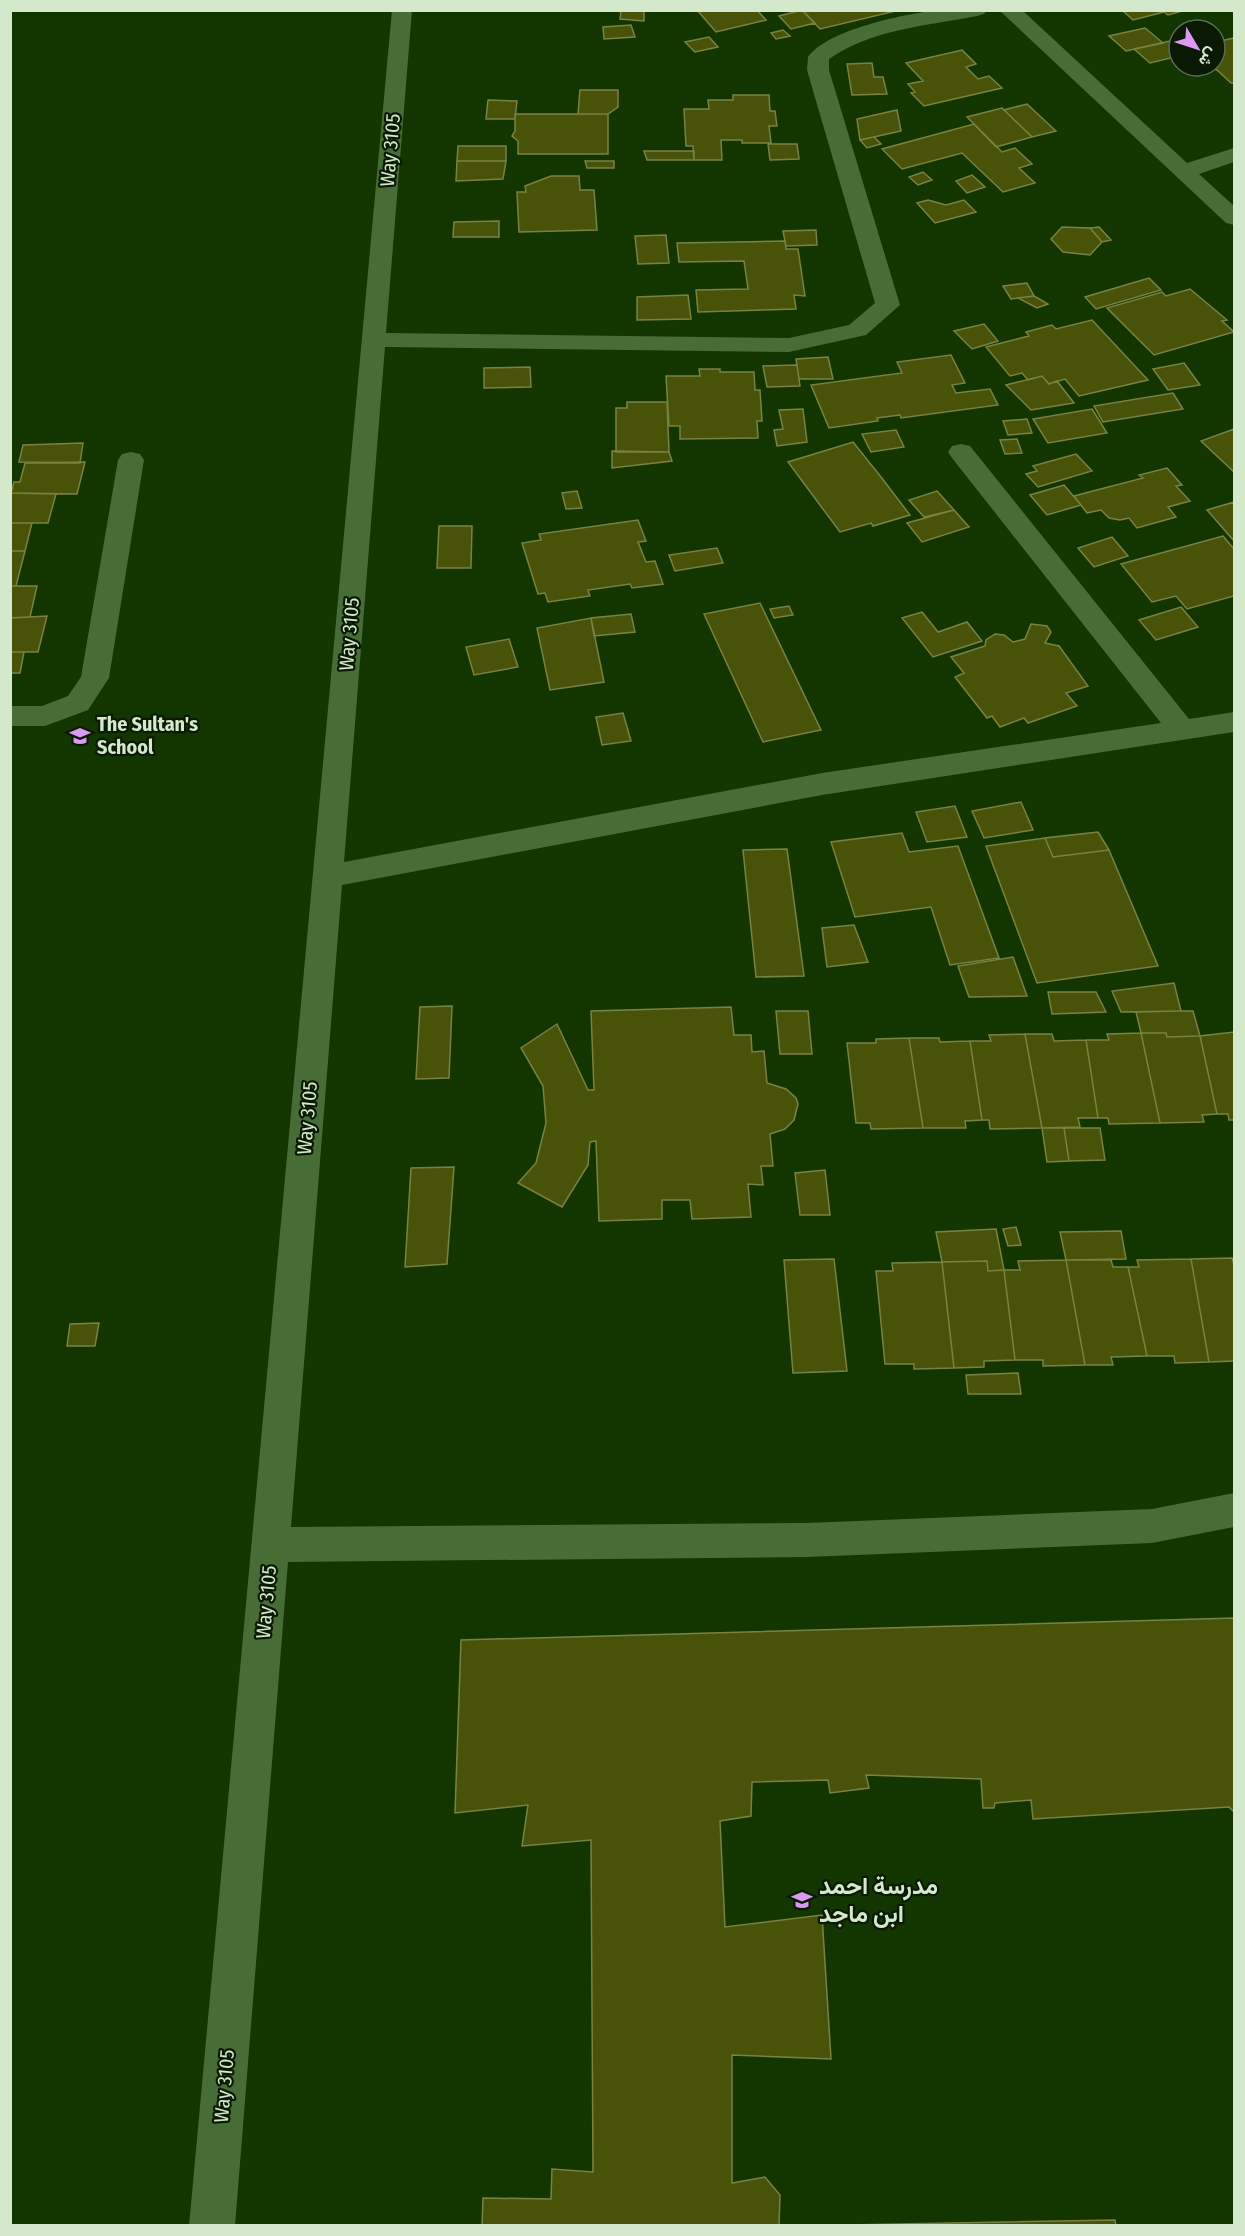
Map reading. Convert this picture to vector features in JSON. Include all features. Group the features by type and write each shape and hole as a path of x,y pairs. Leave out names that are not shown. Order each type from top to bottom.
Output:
{"street":[{"name":"Way 3105","path":"212,2226 402,10"},
{"path":"374,340 789,345 857,330 888,304 818,70 819,57 831,46 870,32 977,10"},
{"path":"1009,10 1234,218"},
{"path":"1184,171 1234,156"},
{"path":"961,453 1181,728"},
{"path":"10,716 45,716 78,703 95,678 131,459"},
{"path":"328,876 822,784 1181,728 1234,722"},
{"path":"270,1545 807,1540 1152,1526 1234,1510"}],"building":[{"path":"621,10 644,10 644,21 620,19"},
{"path":"697,10 757,10 766,20 716,32"},
{"path":"802,10 896,10 896,11 820,29"},
{"path":"802,10 815,23 791,29 779,16"},
{"path":"1122,10 1186,10 1168,15 1164,12 1133,20"},
{"path":"631,25 635,37 604,39 603,27"},
{"path":"1145,28 1163,43 1126,51 1109,36"},
{"path":"783,30 790,36 776,39 771,33"},
{"path":"709,37 718,47 695,52 685,42"},
{"path":"1234,38 1234,83 1226,78 1227,39"},
{"path":"1167,42 1167,59 1150,63 1134,49"},
{"path":"962,50 976,64 966,67 978,79 989,76 1002,88 924,106 911,93 915,92 908,84 923,81 906,63"},
{"path":"872,63 874,77 883,77 887,94 852,95 847,64"},
{"path":"580,90 618,90 618,107 608,114 578,114"},
{"path":"733,95 769,95 770,111 775,111 777,126 769,126 771,143 721,140 722,160 694,160 693,146 686,146 684,109 709,109 708,100 733,100"},
{"path":"488,100 517,101 515,119 486,119"},
{"path":"1027,104 1056,131 1032,137 1004,110"},
{"path":"1002,108 1032,137 996,147 967,117"},
{"path":"897,110 901,131 860,140 857,119"},
{"path":"515,114 608,114 608,154 518,154 518,141 512,136 515,131"},
{"path":"974,124 1002,152 1015,148 1032,164 1019,168 1035,183 1003,192 962,153 902,169 882,149"},
{"path":"874,137 881,144 867,148 860,140"},
{"path":"768,144 797,144 799,159 770,160"},
{"path":"458,146 506,146 506,161 457,161"},
{"path":"644,151 694,151 694,160 647,160"},
{"path":"457,161 506,161 503,179 456,181"},
{"path":"585,161 614,161 614,168 587,168"},
{"path":"923,172 932,180 918,185 909,177"},
{"path":"972,175 985,187 967,193 956,181"},
{"path":"551,176 579,176 580,190 594,190 597,230 519,232 517,192 526,192 525,186"},
{"path":"928,200 946,205 964,200 976,212 935,223 917,203"},
{"path":"499,221 499,237 453,237 454,222"},
{"path":"1062,227 1090,228 1102,242 1090,255 1063,252 1051,239"},
{"path":"1099,227 1111,240 1102,242 1090,228"},
{"path":"816,230 817,245 786,246 783,231"},
{"path":"666,235 669,263 638,264 635,236"},
{"path":"785,241 786,249 798,249 805,296 794,295 796,309 698,312 696,290 748,289 744,261 679,262 677,243"},
{"path":"1149,278 1161,290 1096,309 1085,297"},
{"path":"1027,283 1034,296 1011,299 1003,286"},
{"path":"1190,289 1227,320 1222,321 1234,332 1154,355 1107,308 1162,292 1166,296"},
{"path":"688,295 691,319 637,320 637,297"},
{"path":"1034,296 1048,304 1037,308 1018,298"},
{"path":"1092,320 1148,380 1079,396 1065,379 1049,384 1042,376 1028,380 1022,373 1010,376 986,347 1029,336 1026,332 1052,325 1056,329"},
{"path":"984,324 998,341 972,349 954,331"},
{"path":"951,355 965,383 952,385 956,393 990,389 998,405 901,418 900,415 877,418 878,421 829,428 811,385 902,373 897,362"},
{"path":"828,357 833,379 799,379 796,359"},
{"path":"1184,363 1200,385 1168,390 1153,369"},
{"path":"797,365 800,386 767,387 763,366"},
{"path":"530,367 531,387 484,388 484,368"},
{"path":"699,369 720,369 720,372 754,372 755,390 760,390 762,421 757,421 758,438 680,439 680,426 669,426 666,376 700,376"},
{"path":"1042,376 1049,384 1057,381 1074,403 1031,410 1006,385"},
{"path":"1173,393 1183,409 1103,422 1094,406"},
{"path":"627,402 667,402 669,452 616,452 616,408 627,408"},
{"path":"803,409 807,442 777,446 774,430 783,429 779,410"},
{"path":"1092,409 1107,433 1048,443 1033,419"},
{"path":"1027,419 1032,433 1008,435 1003,421"},
{"path":"1234,429 1234,472 1201,441"},
{"path":"896,430 904,447 871,452 862,434"},
{"path":"1017,439 1022,453 1005,454 1000,440"},
{"path":"853,442 910,515 873,526 871,523 840,532 788,462"},
{"path":"83,443 80,463 19,462 23,445"},
{"path":"612,451 669,452 672,461 612,468"},
{"path":"1076,454 1092,471 1038,487 1026,474 1037,471 1033,466"},
{"path":"85,462 77,494 11,493 14,482 20,482 25,463"},
{"path":"1167,468 1182,485 1176,486 1190,501 1168,507 1176,517 1137,528 1129,518 1120,520 1109,518 1101,510 1087,513 1074,496 1143,478 1139,475"},
{"path":"1064,485 1081,505 1047,515 1030,495"},
{"path":"577,491 582,508 566,509 562,493"},
{"path":"937,491 954,510 924,517 909,500"},
{"path":"11,493 56,494 48,523 10,523"},
{"path":"1234,502 1234,541 1207,510"},
{"path":"954,510 969,527 922,542 907,523"},
{"path":"638,520 646,541 638,542 646,562 655,561 663,584 632,588 630,584 588,590 590,596 548,602 545,593 538,594 522,543 541,540 539,534"},
{"path":"10,523 32,523 25,551 10,551"},
{"path":"439,526 472,526 471,568 437,568"},
{"path":"1223,536 1234,549 1234,596 1187,609 1176,596 1152,602 1121,564"},
{"path":"1112,537 1128,556 1094,567 1078,548"},
{"path":"717,548 723,563 675,571 669,555"},
{"path":"10,551 25,551 16,586 10,586"},
{"path":"10,586 37,586 30,617 10,618"},
{"path":"760,603 821,730 763,742 704,614"},
{"path":"789,606 793,615 774,618 770,609"},
{"path":"1181,607 1198,627 1156,640 1139,620"},
{"path":"922,612 938,632 967,622 982,641 933,657 902,618"},
{"path":"631,614 635,632 594,636 591,618"},
{"path":"47,616 38,652 10,652 10,618"},
{"path":"591,618 604,682 550,690 537,628"},
{"path":"1031,624 1047,626 1051,632 1045,643 1059,646 1088,686 1066,693 1077,706 1028,723 1024,718 1000,727 992,716 987,718 955,677 964,673 951,657 985,646 986,640 995,634 1004,635 1013,642 1025,639"},
{"path":"509,639 518,667 474,675 466,647"},
{"path":"10,652 24,652 20,673 10,673"},
{"path":"623,713 631,741 602,745 596,717"},
{"path":"1021,802 1033,830 984,838 972,811"},
{"path":"955,806 967,837 927,842 916,812"},
{"path":"1098,832 1109,850 1053,857 1045,838"},
{"path":"902,833 909,852 958,846 999,958 950,965 931,907 855,917 831,842"},
{"path":"1045,838 1053,857 1109,850 1158,966 1037,983 986,846"},
{"path":"787,849 804,976 756,977 743,850"},
{"path":"854,925 868,962 827,967 822,928"},
{"path":"1013,957 1027,996 969,997 958,966"},
{"path":"1174,983 1181,1011 1121,1012 1112,991"},
{"path":"1048,992 1096,992 1106,1012 1052,1014"},
{"path":"452,1006 449,1078 416,1079 420,1007"},
{"path":"731,1007 734,1035 751,1035 752,1052 764,1051 767,1083 786,1089 796,1098 798,1104 794,1120 785,1129 770,1134 773,1166 761,1166 763,1185 748,1184 751,1217 692,1219 690,1200 662,1200 662,1219 599,1221 596,1141 590,1142 588,1165 562,1207 518,1183 536,1163 546,1123 543,1086 521,1048 557,1024 588,1090 594,1090 591,1011"},
{"path":"776,1011 808,1011 812,1054 780,1054"},
{"path":"1193,1011 1200,1036 1167,1037 1166,1033 1141,1033 1136,1012"},
{"path":"1234,1032 1234,1120 1229,1120 1228,1114 1217,1114 1200,1036"},
{"path":"1141,1033 1166,1033 1167,1037 1200,1036 1217,1114 1202,1115 1204,1122 1160,1123"},
{"path":"1141,1033 1160,1123 1109,1124 1108,1118 1098,1118 1086,1040 1109,1040 1107,1034"},
{"path":"1025,1034 1052,1034 1054,1041 1086,1040 1098,1118 1078,1118 1080,1127 1042,1128"},
{"path":"1025,1034 1042,1128 990,1129 989,1120 982,1120 970,1041 991,1041 989,1035"},
{"path":"909,1038 923,1128 871,1129 870,1123 856,1123 847,1043 876,1043 876,1039"},
{"path":"909,1038 939,1038 940,1042 970,1041 982,1120 965,1121 966,1128 923,1128"},
{"path":"1042,1128 1064,1128 1069,1161 1047,1162"},
{"path":"1064,1128 1100,1128 1105,1160 1069,1161"},
{"path":"454,1167 447,1264 405,1267 411,1168"},
{"path":"825,1170 830,1215 800,1215 795,1173"},
{"path":"1016,1227 1021,1245 1008,1246 1003,1229"},
{"path":"996,1229 1004,1270 988,1271 987,1261 942,1262 936,1232"},
{"path":"1121,1231 1126,1259 1066,1260 1060,1232"},
{"path":"1232,1258 1234,1265 1234,1361 1209,1362 1191,1259"},
{"path":"834,1259 847,1371 793,1373 784,1260"},
{"path":"1191,1259 1209,1362 1175,1363 1174,1356 1147,1356 1128,1267 1139,1267 1137,1260"},
{"path":"1066,1260 1111,1260 1113,1267 1128,1267 1147,1356 1111,1357 1113,1365 1085,1365"},
{"path":"1066,1260 1085,1365 1043,1366 1043,1360 1015,1360 1004,1270 1020,1270 1018,1261"},
{"path":"987,1261 988,1271 1004,1270 1015,1360 984,1361 984,1367 954,1368 942,1262"},
{"path":"942,1262 954,1368 914,1369 914,1364 885,1364 876,1271 893,1271 892,1263"},
{"path":"99,1323 95,1346 67,1346 70,1324"},
{"path":"1018,1373 1021,1394 968,1394 966,1375"},
{"path":"1234,1618 1234,1812 1229,1807 1033,1819 1031,1800 995,1803 994,1808 983,1808 981,1779 866,1775 869,1788 830,1793 828,1780 752,1782 751,1816 720,1821 725,1927 822,1915 831,2059 732,2055 732,2183 765,2177 780,2195 779,2226 482,2226 483,2198 551,2199 552,2169 593,2172 591,1840 522,1846 528,1805 455,1813 461,1640"},
{"path":"1115,2220 1116,2226 793,2226"}],"place":[{"name":"The Sultan's School","path":"80,736"},
{"name":"مدرسة احمد ابن ماجد","path":"802,1900"}]}
